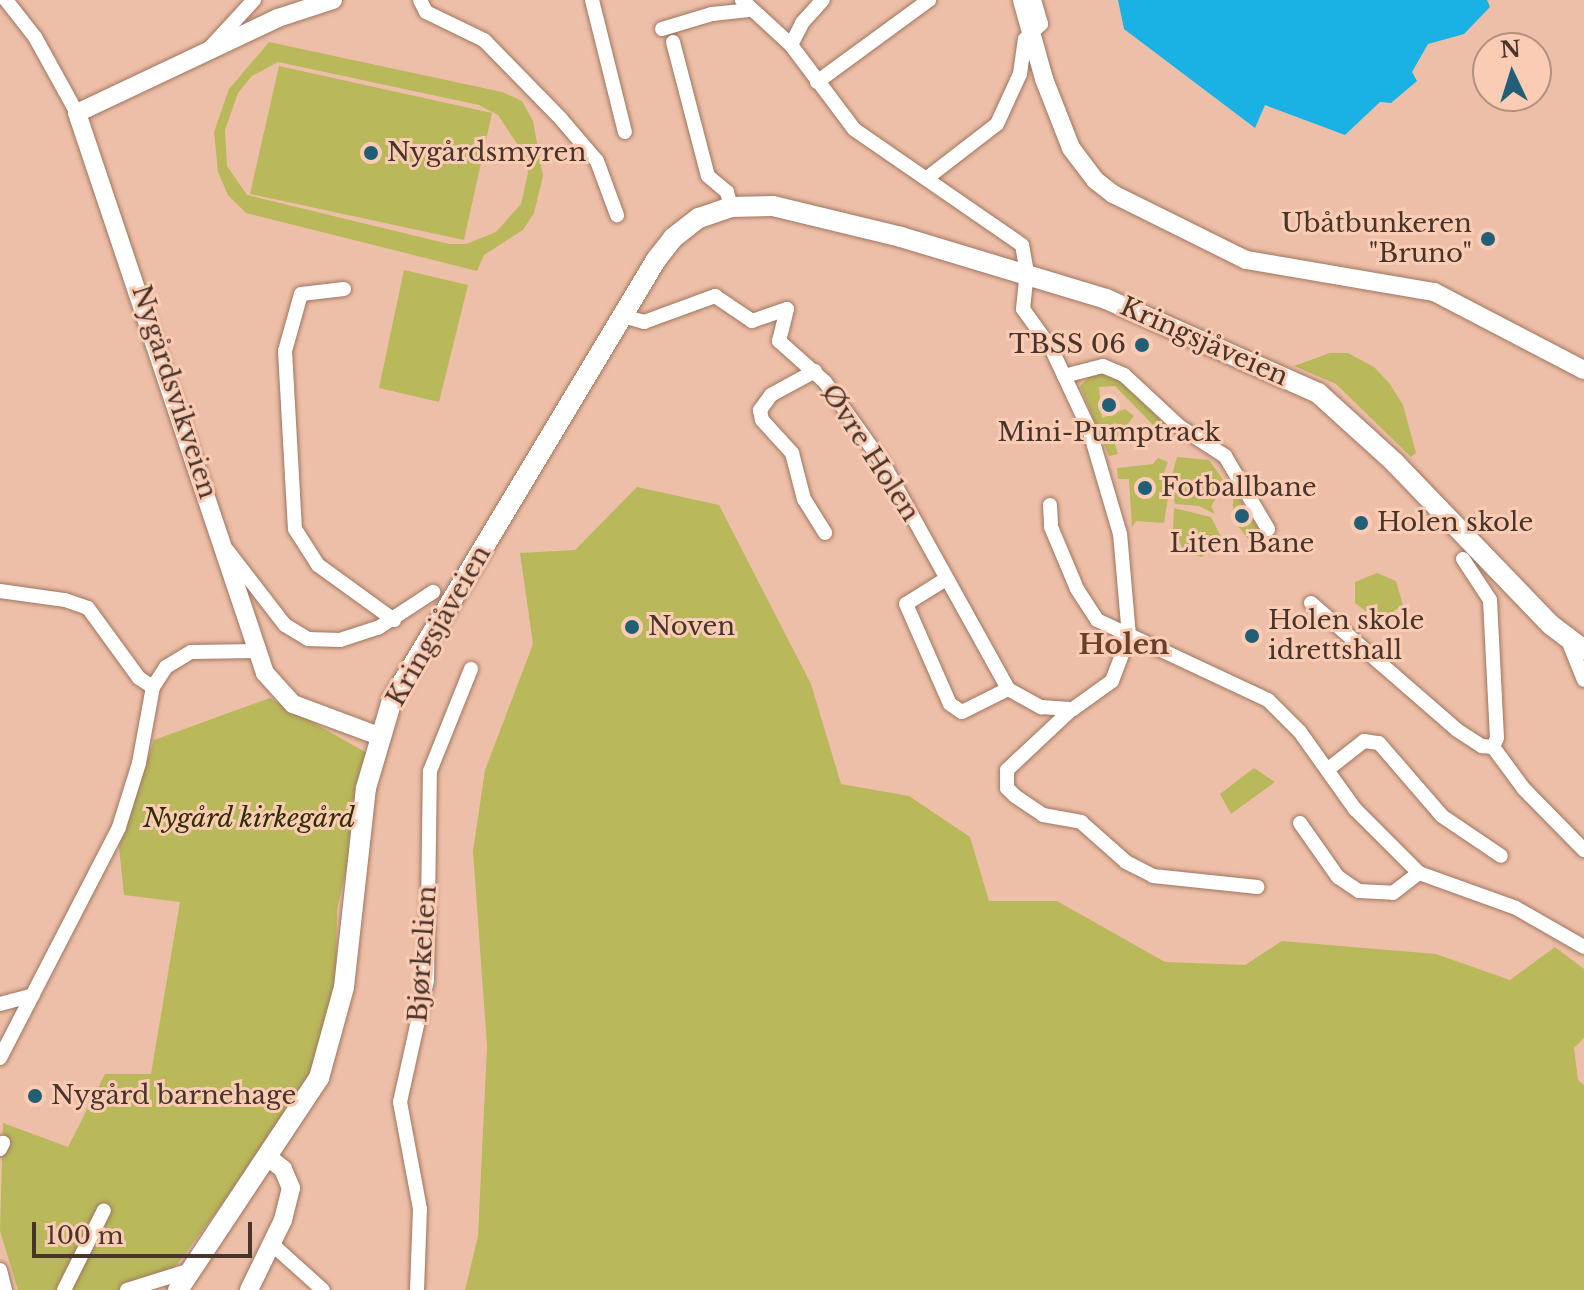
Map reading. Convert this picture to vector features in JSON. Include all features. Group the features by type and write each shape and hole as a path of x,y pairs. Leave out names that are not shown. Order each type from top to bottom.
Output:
{"main road":[{"name":"Kringsjåveien","path":"178,1290 269,1158 319,1078 344,987 364,803 379,736 410,668 673,238 699,218 731,207 792,209 1027,273 1106,299 1332,402 1567,638 1584,650"}],"street":[{"name":"Nygårdsvikveien","path":"6,0 35,37 77,113 227,550 257,651 276,689 293,704 379,736"},
{"path":"206,52 254,0"},
{"path":"77,113 278,18 333,0"},
{"path":"420,0 426,12 442,16 484,40 561,119 597,161 617,215"},
{"path":"592,0 625,132"},
{"path":"791,45 802,23 823,0"},
{"path":"817,82 929,0"},
{"path":"1022,0 1071,148 1095,180 1113,194 1246,260 1434,292 1584,370"},
{"path":"927,178 997,124 1008,106 1025,39 1033,35 1041,24 1034,0"},
{"path":"662,29 746,5 791,45 854,129 1015,237 1026,255 1023,309 1064,376 1113,505 1128,586 1129,636 1112,681 1044,732 1007,770 1007,788 1024,805 1043,815 1081,822 1126,862 1153,876 1257,887"},
{"path":"673,42 708,176 727,192 731,207"},
{"path":"344,289 301,294 285,351 295,529 318,565 394,620"},
{"name":"Øvre Holen","path":"623,316 644,322 715,296 752,321 787,309 779,341 815,371 898,486 1008,689"},
{"path":"1064,376 1103,366 1124,375 1180,427 1225,456 1268,529"},
{"name":"Øvre Holen","path":"815,371 771,395 760,410 762,420 792,453 804,499 825,533"},
{"path":"1050,505 1051,527 1087,608 1110,629 1268,700 1327,770 1355,809 1419,873 1516,908 1584,947"},
{"path":"227,550 295,634 340,640 394,620 433,592"},
{"path":"1463,559 1490,600 1497,738 1493,747"},
{"path":"946,579 906,604 950,704 962,712 1008,689 1041,707 1073,709"},
{"path":"0,591 88,608 139,678 153,687"},
{"path":"1311,603 1457,730 1482,746 1493,747 1524,789 1584,850"},
{"path":"1567,638 1584,680"},
{"path":"0,1058 119,827 139,763 153,687 166,667 191,652 257,651"},
{"name":"Bjørkelien","path":"417,1290 420,1209 400,1102 427,980 430,771 471,669"},
{"path":"1041,707 1044,732"},
{"path":"1327,770 1364,741 1379,743 1442,816 1501,856"},
{"path":"1300,823 1338,877 1359,891 1393,893 1419,873"},
{"path":"0,1004 33,995"},
{"path":"249,1290 273,1245 291,1188 283,1169 269,1158"},
{"path":"64,1290 104,1210"},
{"path":"273,1245 323,1290"},
{"path":"0,1270 5,1290"},
{"path":"127,1290 191,1270"}],"green space":[{"name":"Nygårdsmyren","path":"269,42 502,92 522,101 533,121 543,176 534,213 523,230 484,255 477,271 246,213 228,195 218,172 214,132 229,89","holes":["278,62 479,105 498,115 525,156 528,173 521,204 496,232 466,244 449,244 247,195 227,166 225,130 238,93 252,76"]},
{"name":"Nygårdsmyren","path":"279,66 492,113 464,240 250,194"},
{"path":"404,270 468,285 439,402 379,388"},
{"path":"1330,353 1348,353 1374,367 1390,384 1403,405 1416,453 1411,457 1336,384 1294,366"},
{"path":"1112,373 1171,430 1155,427 1115,386 1099,387 1102,418 1125,409 1134,416 1114,441 1118,454 1109,456 1080,386 1092,374"},
{"path":"1177,457 1209,460 1226,484 1211,506 1215,514 1199,506 1175,504 1170,482"},
{"path":"1158,458 1168,462 1162,477 1168,498 1164,523 1136,521 1132,528 1129,479 1118,479 1117,468 1153,464"},
{"path":"637,487 719,505 811,684 841,784 909,796 970,837 989,901 1057,901 1165,962 1245,965 1282,941 1436,954 1510,980 1555,947 1584,969 1584,1038 1574,1048 1578,1080 1584,1085 1584,1290 465,1290 478,1236 487,1046 473,851 485,770 533,644 520,553 575,550"},
{"name":"Liten Bane","path":"1238,496 1260,530 1249,540 1233,520 1233,498"},
{"path":"1174,508 1211,517 1221,537 1216,550 1201,557 1184,550 1173,531"},
{"path":"1377,573 1396,581 1403,605 1379,621 1355,603 1355,582"},
{"name":"Nygård kirkegård","path":"270,698 372,756 337,910 336,986 311,1086 172,1271 118,1290 18,1290 0,1231 3,1123 68,1147 105,1074 151,1074 180,902 124,895 119,847 154,740"},
{"path":"1254,768 1275,782 1231,814 1220,794"}],"water":[{"path":"1118,0 1487,0 1490,7 1464,34 1428,44 1412,72 1417,81 1391,103 1380,102 1345,135 1265,105 1255,128 1124,29"}],"place":[{"name":"Nygårdsmyren","path":"371,153"},
{"name":"Ubåtbunkeren \"Bruno\"","path":"1488,239"},
{"name":"TBSS 06","path":"1142,345"},
{"name":"Mini-Pumptrack","path":"1109,405"},
{"name":"Fotballbane","path":"1145,488"},
{"name":"Liten Bane","path":"1242,516"},
{"name":"Holen skole","path":"1361,523"},
{"name":"Noven","path":"632,627"},
{"name":"Holen skole idrettshall","path":"1252,636"},
{"name":"Nygård barnehage","path":"35,1096"}],"district":[{"name":"Holen","path":"1124,645"}]}
